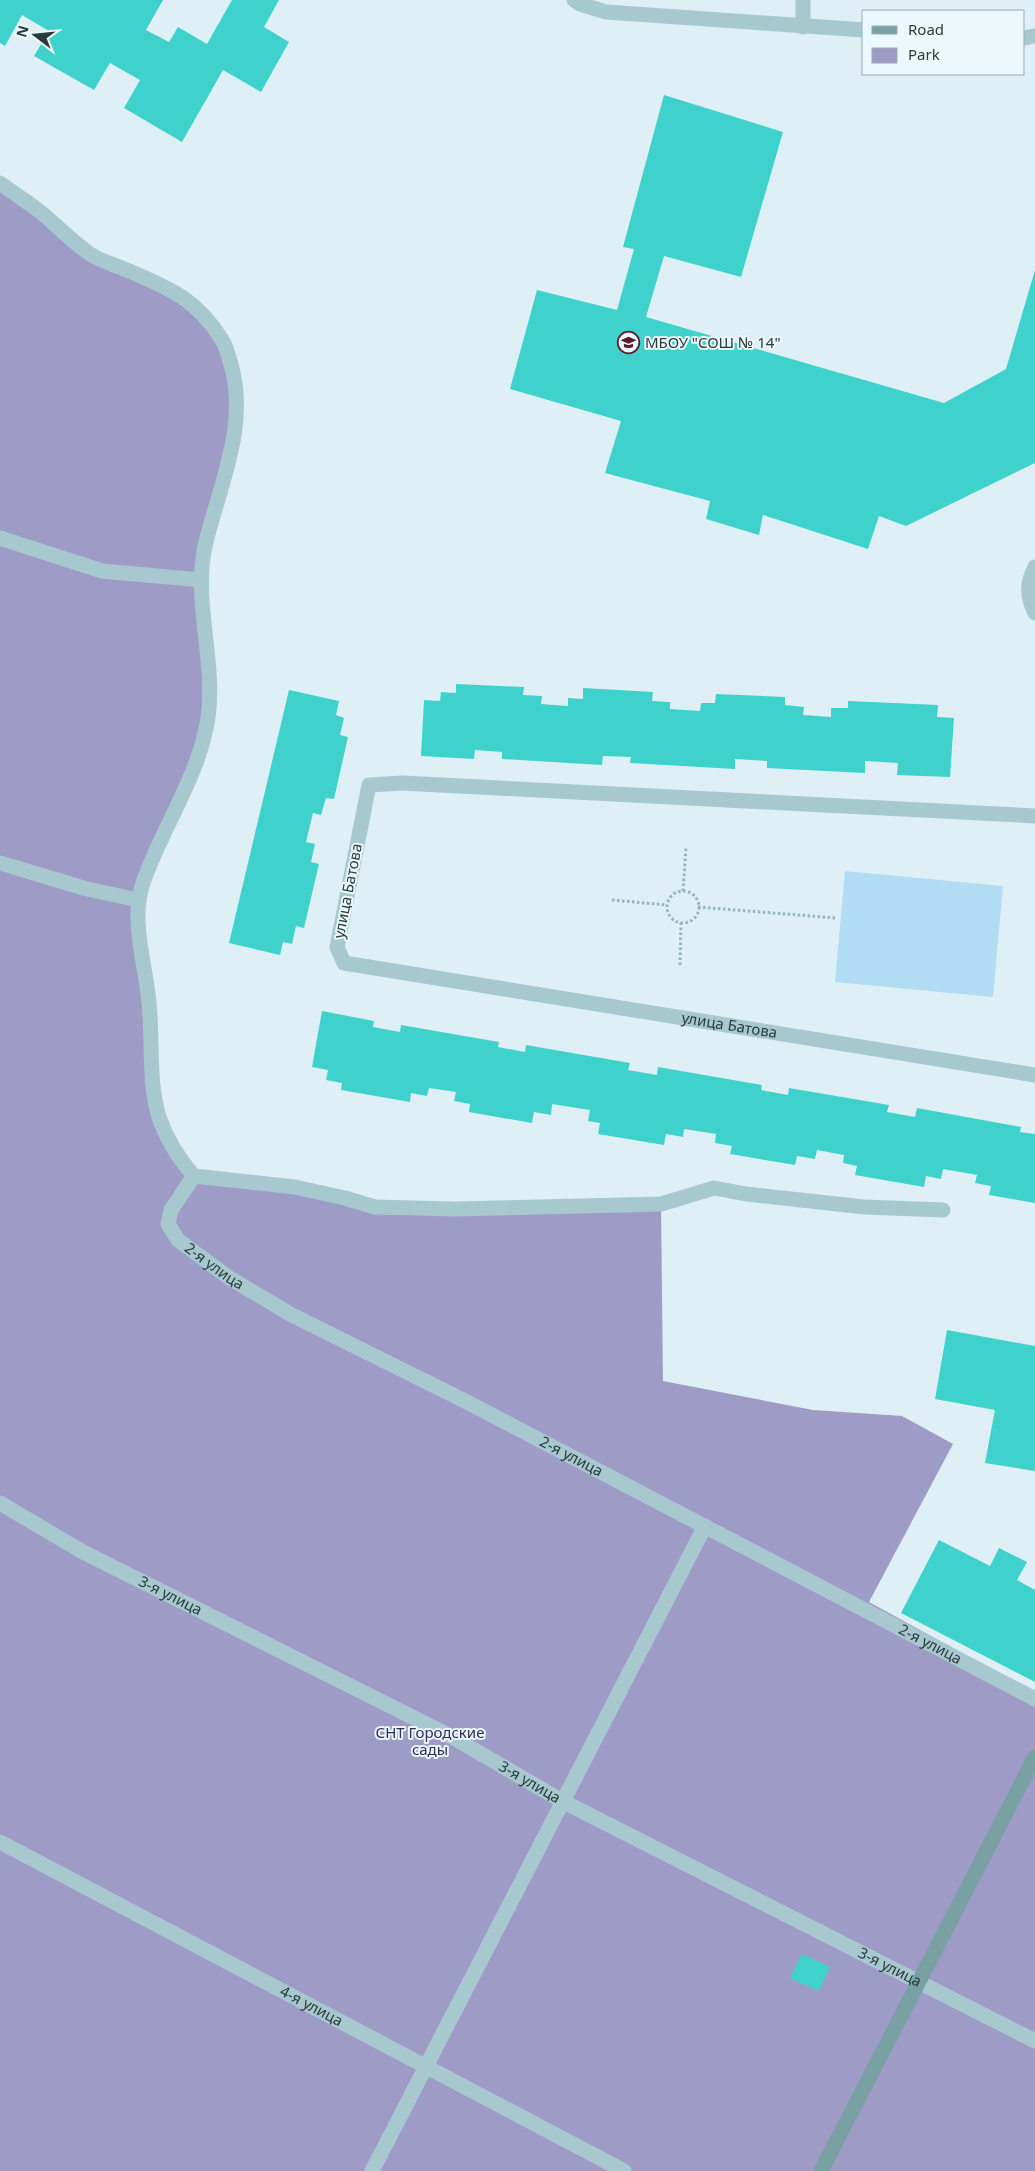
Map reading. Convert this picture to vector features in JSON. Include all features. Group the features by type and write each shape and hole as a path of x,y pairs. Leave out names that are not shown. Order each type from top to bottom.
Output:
{"street":[{"path":"574,0 580,4 606,12 862,30"},
{"path":"803,0 803,27"},
{"path":"0,183 38,210 93,256 164,286 200,309 224,342 236,379 234,441 205,548 201,580 210,658 208,716 201,750 150,866 139,900 139,931 150,1004 154,1094 166,1135 180,1160 194,1176 295,1187 375,1207 454,1209 661,1204 714,1188 746,1194 864,1207 943,1210"},
{"path":"0,538 102,571 201,580"},
{"path":"1035,567 1028,587 1029,600 1035,613"},
{"name":"улица Батова","path":"1035,816 402,783 369,785 337,947 344,963 1035,1075"},
{"path":"0,863 87,889 139,900"},
{"name":"2-я улица","path":"194,1176 171,1210 168,1224 178,1240 228,1277 290,1314 467,1402 1035,1699"},
{"name":"3-я улица","path":"0,1503 100,1560 452,1737 564,1802 1035,2041"},
{"path":"372,2171 705,1526"},
{"path":"821,2171 1035,1757"},
{"name":"4-я улица","path":"0,1842 624,2171"}],"path":[{"path":"683,891 686,847"},
{"path":"678,891 683,891 694,895 698,902 698,907 695,918 682,923 672,919 667,912 667,905 670,896 678,891"},
{"path":"612,900 667,905"},
{"path":"698,907 836,918"},
{"path":"680,964 682,923"}],"green space":[{"name":"СНТ Городские сады","path":"0,183 75,243 164,286 224,342 236,408 205,547 208,716 143,884 154,1094 194,1176 375,1207 661,1204 663,1381 813,1410 902,1416 953,1444 869,1602 1035,1693 1035,2171 0,2171"}],"sand":[{"path":"845,871 1003,886 993,997 835,982"}],"building":[{"path":"0,0 163,0 146,30 169,42 178,27 207,44 232,0 279,0 264,27 289,42 261,92 223,70 182,142 124,108 140,80 110,63 94,90 34,56 49,31 22,15 5,46 0,43"},
{"name":"МБОУ \"СОШ № 14\"","path":"664,95 783,132 741,277 664,256 646,317 944,403 1006,369 1035,270 1035,463 906,526 879,516 868,549 763,515 759,535 706,519 710,501 605,473 621,421 510,389 537,290 617,310 634,249 623,247"},
{"path":"456,684 524,687 523,695 542,696 541,704 568,706 568,698 583,699 583,688 653,692 652,701 670,702 670,709 700,711 701,703 715,703 716,694 785,697 785,705 804,707 803,715 831,717 831,708 848,708 848,701 938,705 937,717 954,718 950,777 897,775 898,763 865,761 865,773 767,768 767,761 735,759 735,769 630,763 631,757 603,756 602,765 502,759 502,752 475,750 474,759 421,756 424,700 440,701 441,692 456,693"},
{"path":"289,690 339,701 336,715 344,718 340,735 348,737 334,799 326,798 321,815 313,813 306,842 315,844 311,862 319,864 304,928 296,926 292,944 283,942 280,955 229,943"},
{"path":"322,1011 374,1021 373,1027 400,1032 401,1025 499,1042 498,1047 525,1052 526,1045 630,1063 628,1070 657,1075 658,1067 762,1085 761,1090 788,1095 789,1088 889,1105 887,1112 915,1117 917,1108 1021,1127 1020,1132 1035,1134 1035,1203 989,1195 991,1186 975,1183 977,1175 943,1169 941,1179 926,1176 924,1187 855,1175 857,1166 843,1163 844,1155 817,1150 815,1159 797,1156 795,1165 730,1154 732,1146 715,1143 716,1134 684,1129 683,1137 666,1134 664,1145 598,1134 600,1123 588,1121 590,1110 552,1104 551,1115 534,1112 532,1123 469,1112 470,1104 454,1101 456,1092 429,1088 427,1096 411,1093 410,1102 341,1090 342,1083 326,1080 328,1070 312,1067"},
{"path":"947,1330 1035,1346 1035,1471 985,1463 995,1410 935,1399"},
{"path":"939,1540 990,1566 999,1548 1027,1562 1017,1580 1035,1590 1035,1682 901,1613"},
{"path":"802,1954 830,1967 819,1991 790,1978"}],"place":[{"name":"МБОУ \"СОШ № 14\"","path":"629,343"}]}
